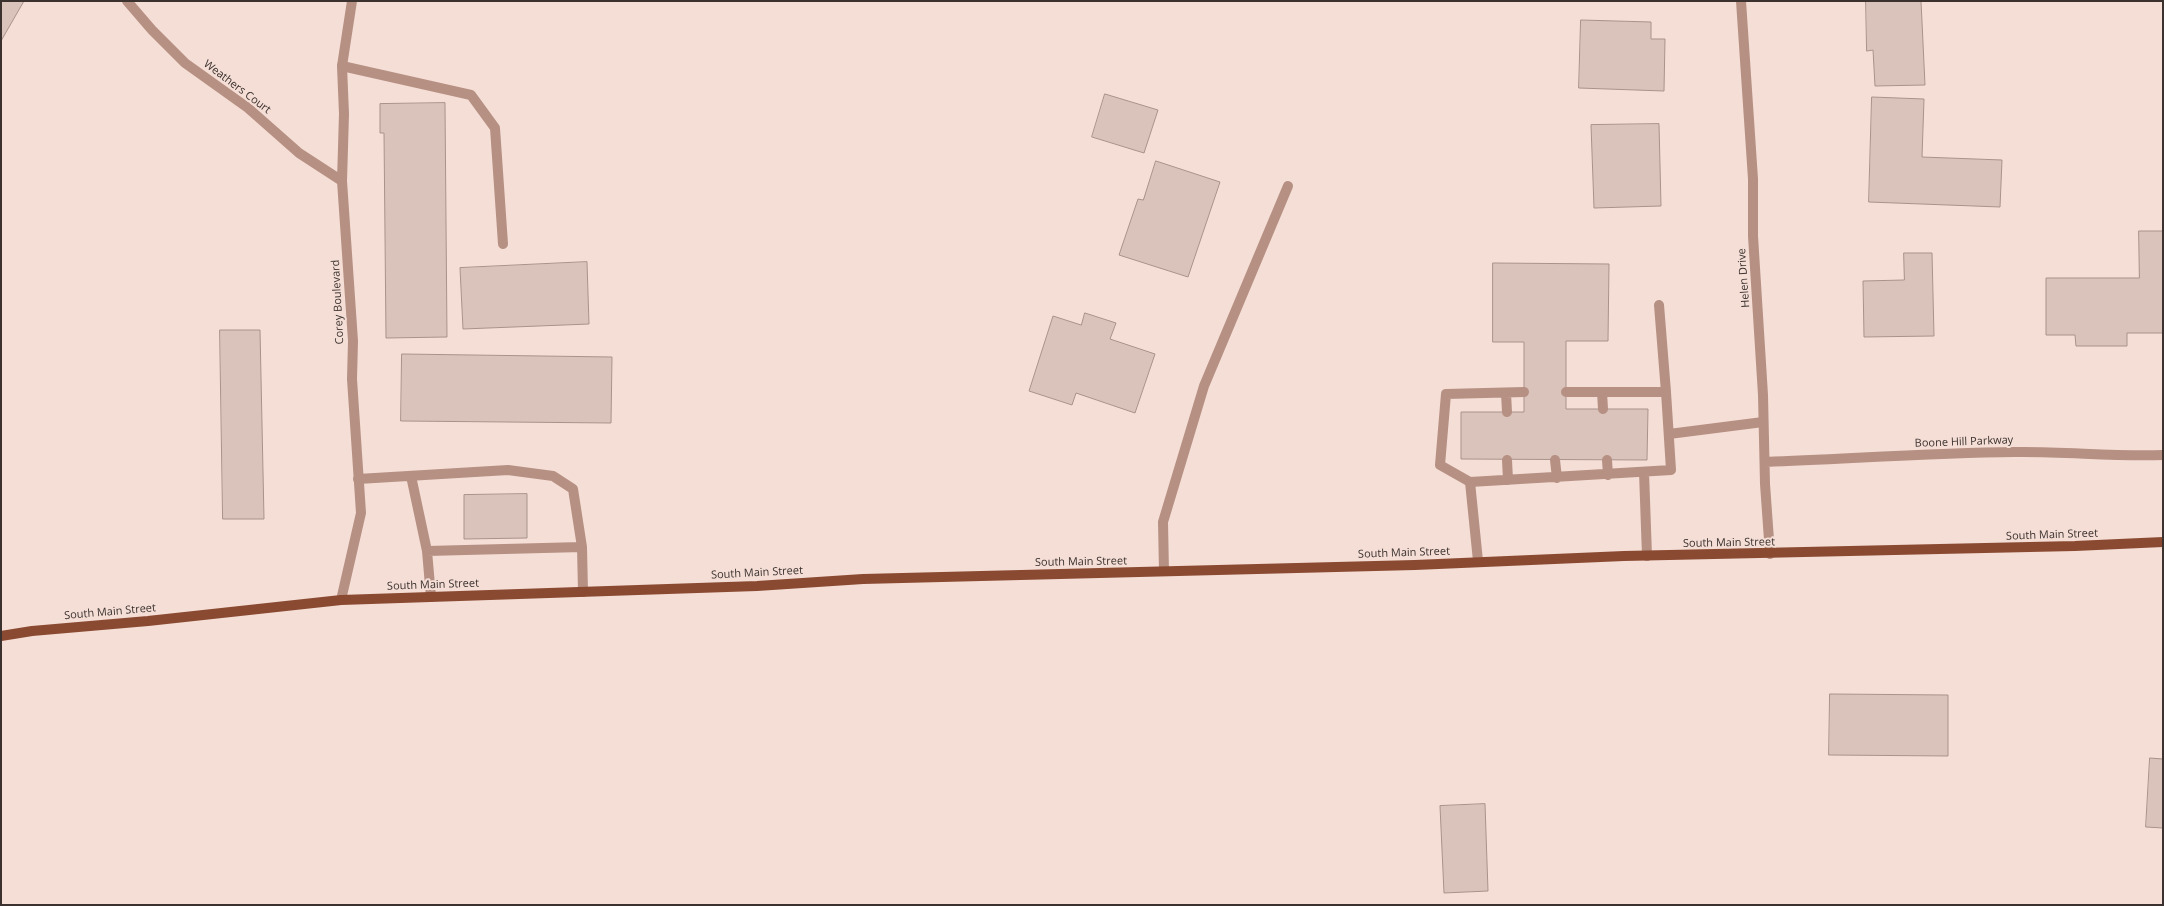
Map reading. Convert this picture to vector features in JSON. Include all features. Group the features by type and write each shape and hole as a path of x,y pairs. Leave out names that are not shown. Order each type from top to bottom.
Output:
{"main road":[{"name":"South Main Street","path":"1,636 32,631 148,621 342,600 757,586 864,579 1647,556 2075,546 2163,542"}],"street":[{"name":"Weathers Court","path":"127,1 152,30 185,63 248,108 300,153 342,181"},
{"name":"Corey Boulevard","path":"342,600 360,513 356,419 352,379 353,341 342,181 344,114 342,66 352,1"},
{"name":"Helen Drive","path":"1741,1 1753,179 1753,236 1764,395 1763,422 1766,462 1765,484 1770,554"},
{"path":"342,66 471,95 495,128 504,244"},
{"path":"1164,571 1163,522 1204,386 1288,186"},
{"path":"1524,392 1446,394 1440,465 1470,482 1608,475 1671,470 1659,305"},
{"path":"1566,392 1666,392"},
{"path":"1602,392 1603,409"},
{"path":"1506,393 1507,412"},
{"path":"1669,434 1763,422"},
{"name":"Boone Hill Parkway","path":"1766,462 2014,452 2094,452 2134,456 2163,455"},
{"path":"1507,460 1508,480"},
{"path":"1555,460 1557,478"},
{"path":"1607,460 1608,475"},
{"path":"358,479 508,470 553,476 573,488 582,547 583,592"},
{"path":"1644,472 1647,556"},
{"path":"411,476 427,551 431,597"},
{"path":"1470,482 1478,562"},
{"path":"427,551 582,547"}],"building":[{"path":"1,1 24,1 1,41"},
{"path":"1866,1 1921,1 1925,85 1875,86 1873,50 1867,51"},
{"path":"1581,20 1651,22 1651,39 1665,39 1664,91 1579,88"},
{"path":"1105,94 1158,110 1144,153 1092,137"},
{"path":"1872,97 1924,99 1922,157 2002,160 2000,207 1869,202"},
{"path":"445,103 447,337 386,338 384,133 380,133 380,104"},
{"path":"1659,124 1661,206 1594,208 1591,125"},
{"path":"1156,161 1220,182 1188,277 1119,255 1138,199 1143,200"},
{"path":"2139,231 2163,231 2163,333 2127,333 2127,346 2076,346 2075,335 2046,335 2046,278 2139,278"},
{"path":"1904,253 1932,253 1934,336 1864,337 1863,281 1904,280"},
{"path":"587,262 589,324 463,329 460,268"},
{"path":"1493,263 1609,264 1608,341 1566,341 1566,409 1648,409 1647,460 1461,459 1461,412 1524,412 1524,342 1493,342"},
{"path":"1085,313 1116,323 1110,339 1155,354 1135,413 1076,393 1072,405 1029,391 1053,316 1081,325"},
{"path":"220,330 260,330 264,519 223,519"},
{"path":"402,354 612,357 611,423 401,421"},
{"path":"527,494 527,538 464,539 464,495"},
{"path":"1830,694 1948,695 1948,756 1829,755"},
{"path":"2150,758 2163,759 2163,828 2146,827"},
{"path":"1485,804 1488,891 1444,893 1440,806"}]}
